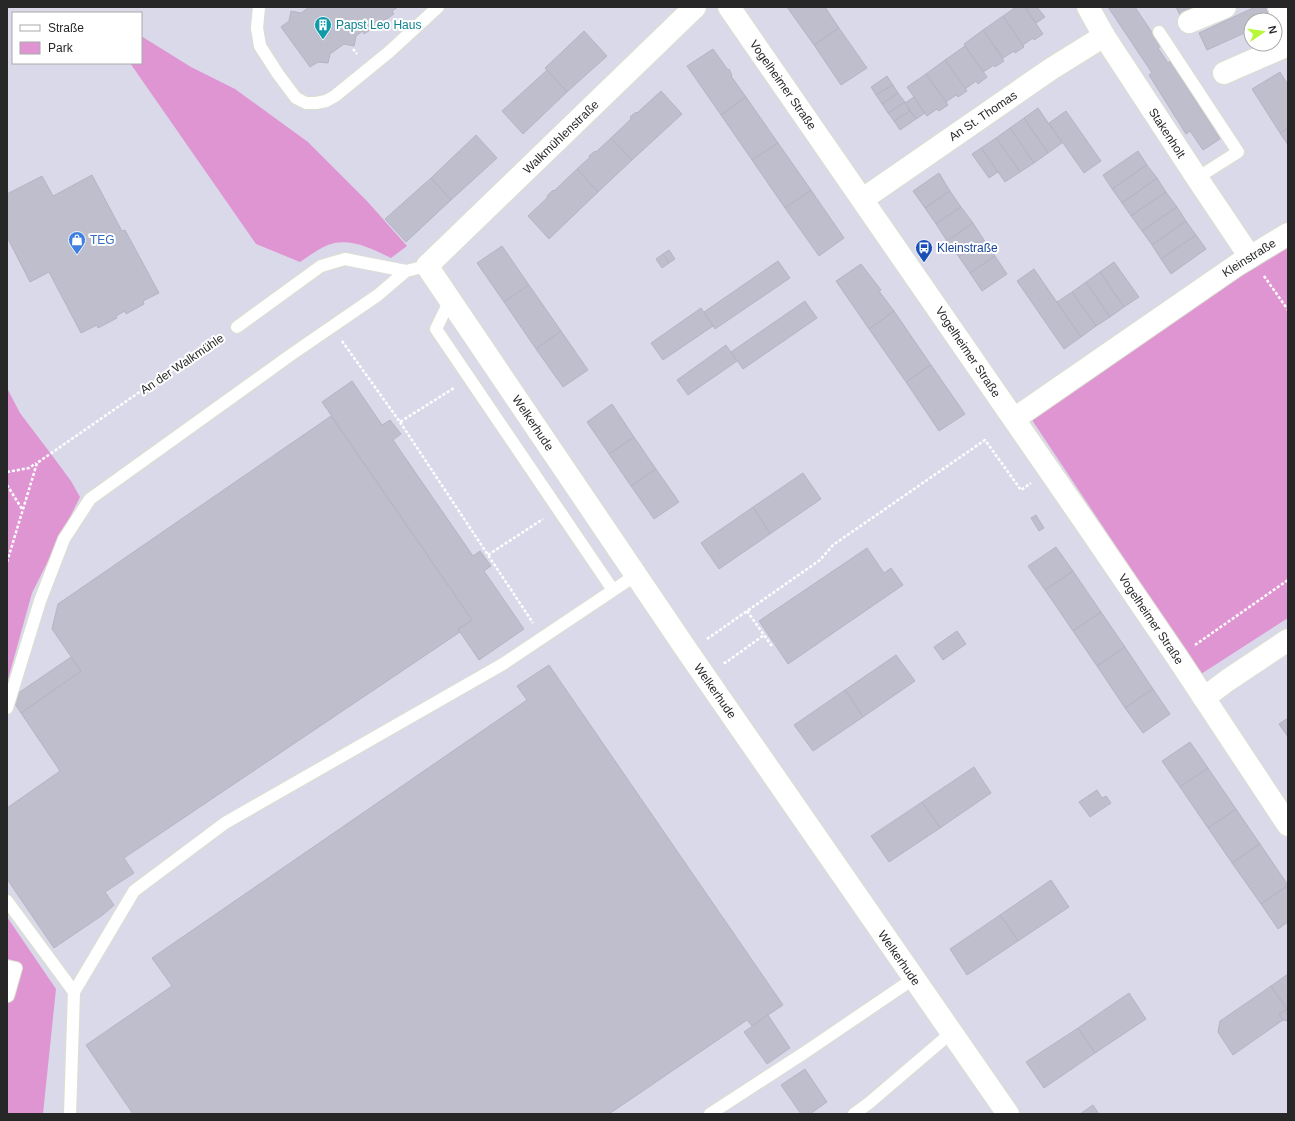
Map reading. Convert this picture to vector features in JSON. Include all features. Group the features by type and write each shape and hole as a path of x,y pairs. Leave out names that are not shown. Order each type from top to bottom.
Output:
{"street":[{"name":"Walkmühlenstraße","path":"417,268 695,7"},
{"name":"Vogelheimer Straße","path":"729,7 863,199 1177,657 1288,825"},
{"name":"Stakenholt","path":"1088,7 1104,36 1250,257"},
{"path":"1189,22 1225,7"},
{"path":"1279,7 1288,29"},
{"name":"An St. Thomas","path":"863,199 1051,69 1104,36"},
{"path":"1224,73 1288,45"},
{"name":"Kleinstraße","path":"1014,419 1148,325 1250,257 1288,234"},
{"name":"Welkerhude","path":"417,268 450,300 688,652 913,979 1008,1114"},
{"path":"1204,698 1288,640"}],"lane":[{"path":"259,7 257,28 260,46 296,98 306,102 316,103 326,101 335,96 389,52 438,7"},
{"path":"1160,32 1238,152 1197,178"},
{"name":"An der Walkmühle","path":"237,327 321,266 332,262 345,259 417,268"},
{"path":"7,708 40,601 64,540 90,500 292,354 417,268"},
{"path":"450,300 436,328 613,590"},
{"path":"70,1114 74,992 134,891 225,823 503,664 636,575"},
{"path":"7,901 74,992"},
{"path":"7,966 16,968 8,996"},
{"path":"710,1114 804,1053 913,979"},
{"path":"854,1114 869,1103 951,1032"}],"path":[{"path":"1250,257 1288,310"},
{"name":"An der Walkmühle","path":"7,472 30,468 180,364 237,327"},
{"path":"332,327 400,422 543,638"},
{"path":"400,422 470,378"},
{"path":"688,652 820,560 833,545 985,440 1021,490 1049,470"},
{"path":"7,562 37,463"},
{"path":"7,485 22,510"},
{"path":"488,555 558,509"},
{"path":"1177,657 1288,580"},
{"path":"747,611 771,645 774,643"},
{"path":"721,657 725,663 764,635"},
{"path":"708,638 712,644"}],"green space":[{"path":"142,37 191,67 235,89 308,142 367,201 407,246 391,258 361,245 344,242 336,243 321,248 300,262 256,244 131,64 142,64"},
{"path":"1288,239 1288,618 1201,674 1030,417"},
{"path":"7,388 20,413 71,481 80,497 32,593 7,683"},
{"path":"7,917 56,989 43,1114 7,1114"}],"building":[{"name":"Papst Leo Haus","path":"309,7 398,7 392,11 394,14 364,34 363,31 356,36 354,46 344,44 330,54 328,63 318,62 310,67 281,27 289,21 291,11 301,13"},
{"path":"787,7 825,7 839,28 814,45"},
{"path":"1016,7 1025,7 1043,34 1034,40 1033,38 1023,45 1003,16"},
{"path":"1025,7 1037,7 1045,17 1036,23"},
{"path":"1108,7 1135,7 1161,46 1158,48 1168,63 1170,61 1220,139 1203,150 1190,131 1186,134 1149,75 1152,73"},
{"path":"1176,7 1196,7 1180,15"},
{"path":"1255,7 1265,7 1267,12 1244,12"},
{"path":"1243,13 1243,34 1207,50 1199,33"},
{"path":"1003,16 1024,47 1003,58 983,30"},
{"path":"839,28 867,68 841,85 814,45"},
{"path":"983,30 1004,61 983,72 964,44"},
{"path":"584,31 607,56 567,92 545,68"},
{"path":"965,46 987,77 978,84 976,81 965,89 945,60"},
{"path":"713,49 728,70 729,69 732,75 731,76 746,97 721,115 687,66"},
{"path":"945,60 967,91 958,97 956,95 946,102 926,74"},
{"path":"547,70 567,92 523,134 502,111"},
{"path":"1280,72 1288,85 1288,128 1280,133 1252,89"},
{"path":"926,74 948,105 939,111 937,109 927,116 907,87"},
{"path":"887,76 893,85 876,95 871,87"},
{"path":"893,85 898,93 882,104 876,95"},
{"path":"661,91 682,114 632,160 611,138 631,119 630,117 636,112 637,113"},
{"path":"898,93 905,102 888,113 882,104"},
{"path":"746,97 778,143 752,160 721,115"},
{"path":"914,97 925,113 916,119 905,103"},
{"path":"905,102 910,111 894,121 888,113"},
{"path":"1038,108 1062,143 1048,153 1024,118"},
{"path":"910,111 916,119 900,130 894,121"},
{"path":"1066,111 1101,161 1084,173 1049,123"},
{"path":"1024,118 1048,153 1034,163 1010,128"},
{"path":"1010,128 1034,163 1020,172 996,138"},
{"path":"1288,128 1288,145 1280,133"},
{"path":"476,135 497,158 451,200 431,178"},
{"path":"611,138 632,160 598,192 577,169 590,157 589,156 595,151 596,152"},
{"path":"996,138 1020,172 1005,182 981,148"},
{"path":"778,143 811,190 785,208 752,160"},
{"path":"981,148 998,172 989,178 972,154"},
{"path":"1138,151 1147,165 1112,189 1103,175"},
{"path":"1147,165 1157,178 1122,203 1112,189"},
{"path":"577,169 598,192 549,239 528,216 548,197 547,196 553,190 554,191"},
{"path":"939,173 950,191 925,208 913,191"},
{"name":"TEG","path":"92,175 122,231 125,230 159,293 143,301 144,304 126,314 125,311 116,316 117,318 98,328 97,325 81,333 49,272 30,282 7,237 7,194 42,176 53,196"},
{"path":"431,178 451,200 406,242 385,219"},
{"path":"1157,178 1166,192 1131,216 1122,203"},
{"path":"811,190 844,238 819,256 785,208"},
{"path":"950,191 961,207 936,224 925,208"},
{"path":"1166,192 1177,207 1142,231 1131,216"},
{"path":"961,207 973,223 947,241 936,224"},
{"path":"1177,207 1186,221 1152,245 1142,231"},
{"path":"1186,221 1196,235 1161,259 1152,245"},
{"path":"973,223 984,240 959,257 947,241"},
{"path":"1196,235 1206,249 1171,274 1161,259"},
{"path":"984,240 995,256 970,273 959,257"},
{"path":"502,246 529,285 504,302 477,263"},
{"path":"669,250 675,259 669,263 663,254"},
{"path":"663,254 669,263 662,268 656,259"},
{"path":"995,256 1007,274 982,291 970,273"},
{"path":"778,261 790,278 715,329 704,312"},
{"path":"1114,262 1139,297 1124,307 1100,272"},
{"path":"861,264 881,290 879,291 894,311 869,329 836,281"},
{"path":"1034,269 1081,337 1064,349 1017,281"},
{"path":"1100,272 1124,307 1110,317 1086,282"},
{"path":"1086,282 1110,317 1096,326 1072,292"},
{"path":"529,285 561,331 536,349 504,302"},
{"path":"1072,292 1096,326 1081,337 1057,302"},
{"path":"805,301 817,318 743,369 731,352"},
{"path":"701,308 713,326 663,360 651,343"},
{"path":"894,311 931,365 906,382 869,329"},
{"path":"561,331 588,370 563,387 536,349"},
{"path":"726,345 737,361 688,395 677,380"},
{"path":"931,365 965,414 939,431 906,382"},
{"path":"352,381 382,425 390,420 401,434 393,440 473,556 480,551 491,566 484,571 524,629 479,660 458,629 472,620 322,402"},
{"path":"612,404 634,437 609,454 587,422"},
{"path":"331,416 472,620 458,629 460,632 124,858 134,873 105,892 114,905 104,914 54,948 7,879 7,808 60,771 21,713 81,671 52,629 58,604"},
{"path":"634,437 656,469 631,486 609,454"},
{"path":"656,469 679,502 654,519 631,486"},
{"path":"803,473 821,499 770,534 753,507"},
{"path":"753,507 770,534 719,569 701,543"},
{"path":"1036,515 1044,528 1039,531 1031,518"},
{"path":"1056,547 1073,571 1045,590 1028,566"},
{"path":"867,548 884,573 891,568 903,585 788,664 759,621"},
{"path":"1073,571 1101,612 1073,631 1045,590"},
{"path":"1101,612 1125,647 1097,666 1073,631"},
{"path":"957,631 966,644 943,660 934,647"},
{"path":"1125,647 1153,689 1125,708 1097,666"},
{"path":"896,655 915,681 863,717 845,690"},
{"path":"71,657 81,671 21,713 11,698"},
{"path":"549,665 783,1005 752,1026 747,1020 609,1114 133,1114 86,1045 172,986 152,958 527,700 517,686"},
{"path":"1153,689 1170,714 1143,733 1125,708"},
{"path":"845,690 863,717 813,751 794,725"},
{"path":"1288,718 1288,737 1279,724"},
{"path":"1190,742 1208,768 1180,787 1162,761"},
{"path":"974,767 991,793 940,828 922,802"},
{"path":"1208,768 1236,809 1208,828 1180,787"},
{"path":"1097,790 1102,798 1106,796 1111,803 1090,817 1079,802"},
{"path":"922,802 940,828 889,862 871,836"},
{"path":"1236,809 1260,844 1232,863 1208,828"},
{"path":"1260,844 1288,885 1261,904 1232,863"},
{"path":"1051,880 1069,907 1018,941 1000,915"},
{"path":"1288,886 1288,922 1278,929 1261,904"},
{"path":"1000,915 1018,941 967,975 950,949"},
{"path":"1288,974 1288,1021 1283,1020 1279,1014 1287,1009 1271,986"},
{"path":"1271,986 1287,1009 1279,1014 1283,1020 1233,1055 1218,1032 1220,1021"},
{"path":"1129,993 1146,1019 1095,1053 1078,1028"},
{"path":"768,1015 790,1048 767,1064 744,1032"},
{"path":"1078,1028 1095,1053 1044,1088 1026,1062"},
{"path":"805,1069 827,1102 810,1114 801,1114 781,1085"},
{"path":"1093,1105 1099,1114 1080,1114"}],"place":[{"name":"Papst Leo Haus","path":"323,40"},
{"name":"TEG","path":"77,255"},
{"name":"Kleinstraße","path":"924,263"}]}
